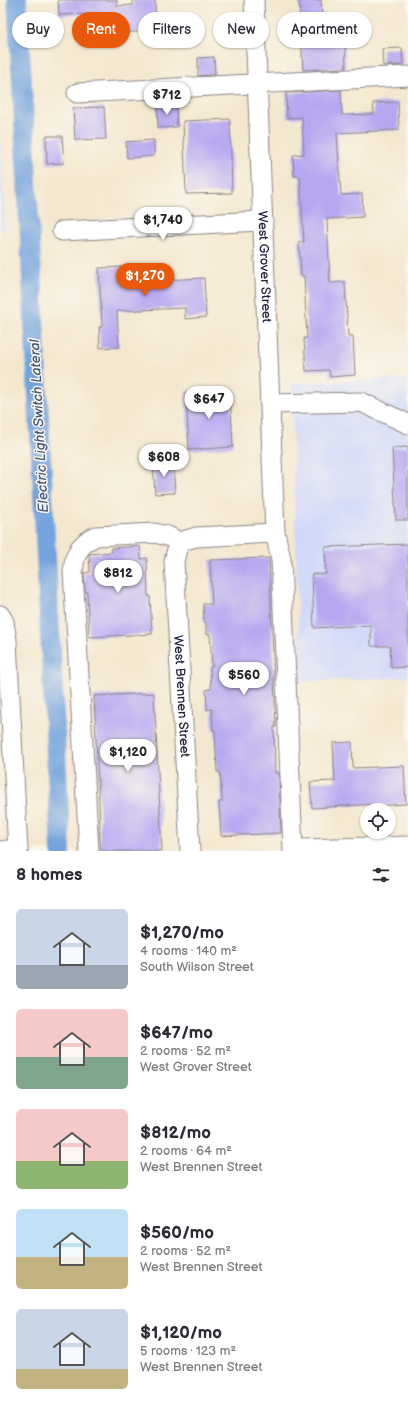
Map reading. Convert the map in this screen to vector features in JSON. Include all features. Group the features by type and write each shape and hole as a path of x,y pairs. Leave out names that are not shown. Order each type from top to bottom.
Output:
{"street":[{"name":"West Grover Street","path":"254,0 275,533 281,559 294,851"},
{"path":"77,93 408,76"},
{"path":"62,231 263,221"},
{"path":"270,404 360,402 408,424"},
{"path":"89,851 73,571 75,558 80,548 87,541 96,536 154,533 168,536 179,542 196,536 275,533"},
{"name":"West Brennen Street","path":"179,542 174,561 190,851"},
{"path":"0,615 4,622 7,641 12,850"},
{"path":"298,851 301,849 408,846"}],"shaded area":[{"path":"0,122 5,229 0,229"},
{"path":"408,378 408,677 300,682 291,383"}],"building":[{"path":"58,0 117,0 117,6 133,5 133,0 155,0 155,12 138,12 138,32 130,32 130,12 72,12 72,15 64,15 64,12 59,12"},
{"path":"299,0 321,0 322,12 300,12"},
{"path":"302,48 345,48 346,68 303,70"},
{"path":"402,48 403,65 383,66 382,49"},
{"path":"214,57 215,75 198,76 198,58"},
{"path":"341,90 342,115 374,114 373,103 398,102 399,130 337,133 341,195 362,194 363,217 327,219 330,283 345,282 348,336 353,336 355,375 330,377 329,370 306,371 304,338 307,338 304,276 301,276 299,242 304,242 300,176 294,176 293,155 304,154 302,117 287,118 286,93"},
{"path":"176,104 177,127 158,128 157,105"},
{"path":"104,107 106,139 75,140 73,108"},
{"path":"230,119 232,193 186,194 183,121"},
{"path":"46,136 62,136 64,163 47,164"},
{"path":"154,140 154,156 127,158 126,142"},
{"path":"123,267 123,272 163,270 164,280 204,278 206,317 185,319 185,308 117,311 119,347 100,348 99,327 102,327 99,268"},
{"path":"230,390 233,447 189,450 186,392"},
{"path":"408,447 408,520 396,520 392,448"},
{"path":"173,462 175,493 155,494 153,463"},
{"path":"408,544 408,667 391,668 390,646 371,646 371,625 314,628 312,574 326,574 325,547"},
{"path":"140,546 141,559 147,558 148,596 150,596 152,634 89,637 87,592 85,592 84,573 90,572 89,554 112,552 111,548"},
{"path":"269,558 276,727 274,727 275,773 279,773 281,833 221,836 219,802 222,802 220,772 217,772 215,730 213,730 212,709 207,710 206,690 211,689 210,667 212,667 210,634 206,634 203,604 212,604 210,560"},
{"path":"154,693 162,851 101,851 94,696"},
{"path":"352,742 353,768 404,766 406,804 360,803 360,805 312,808 310,782 335,781 333,743"}],"waterway":[{"name":"Electric Light Switch Lateral","path":"17,0 61,851"}]}
